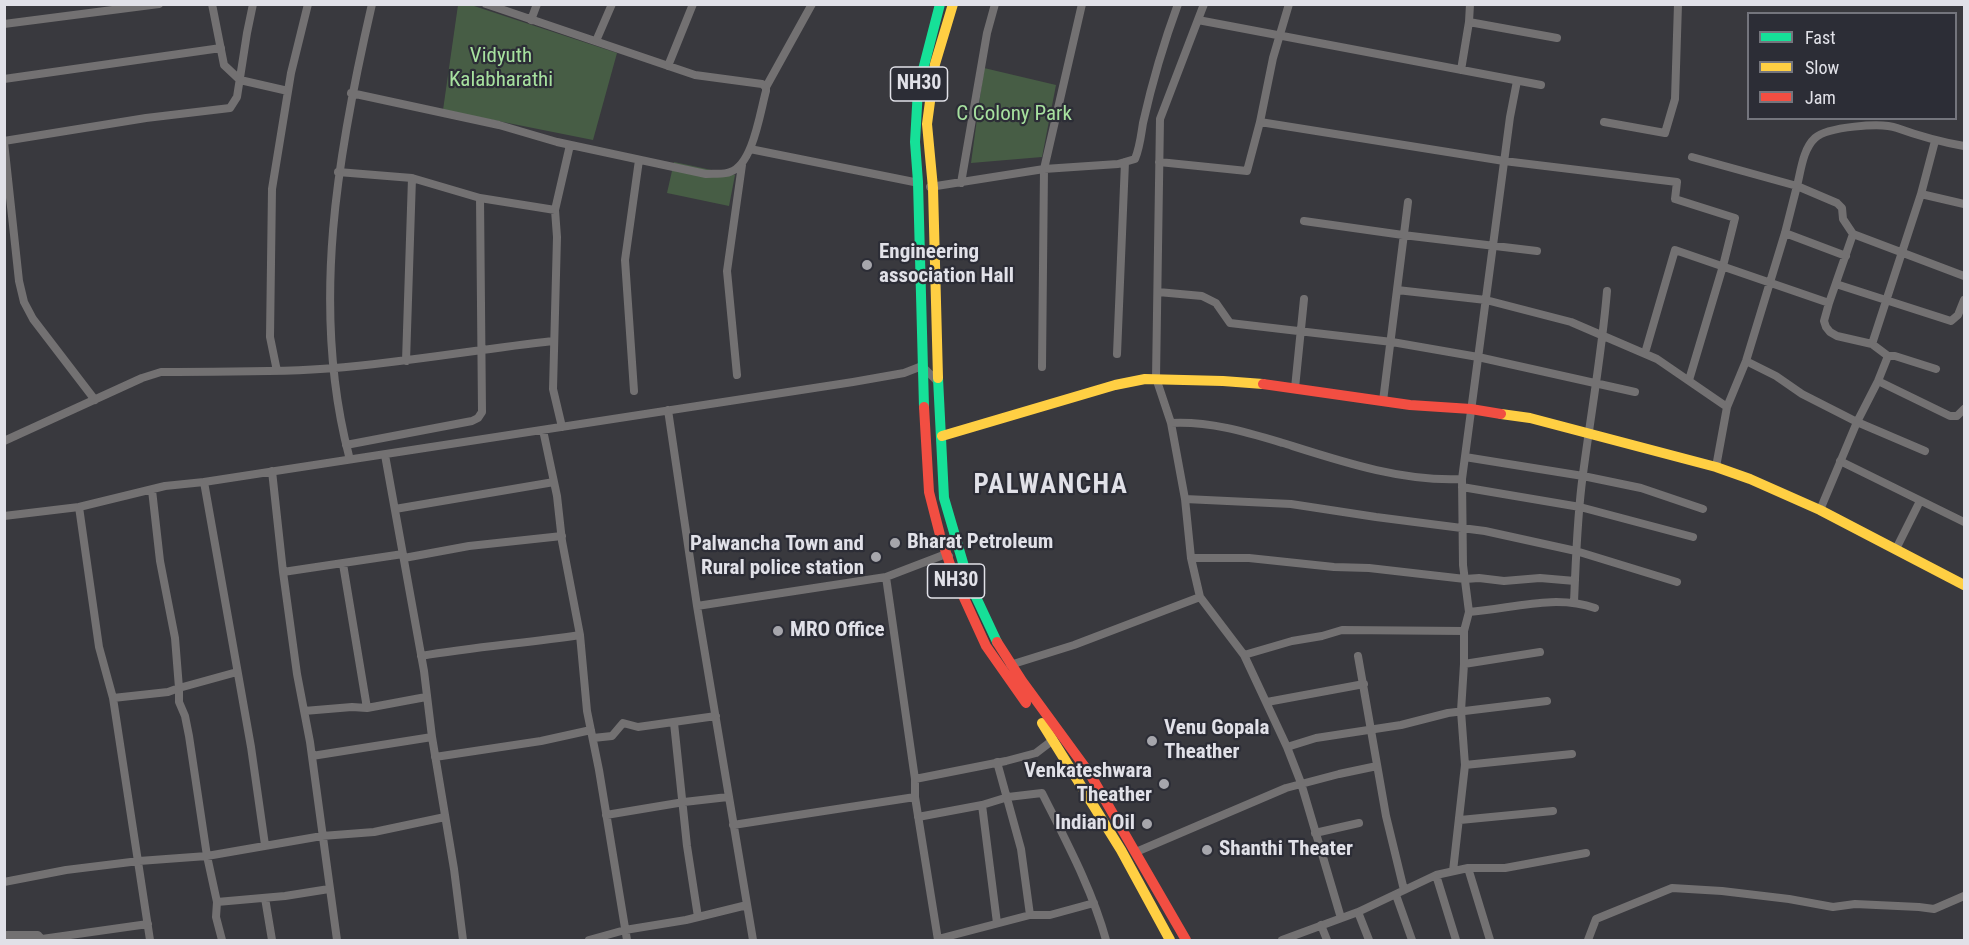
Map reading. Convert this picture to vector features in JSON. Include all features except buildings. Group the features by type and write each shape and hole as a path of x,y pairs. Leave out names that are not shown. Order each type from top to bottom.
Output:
{"main road":[{"name":"NH30","path":"940,4 918,89 915,142 922,366 929,492 954,576 986,646 1053,740 1122,850 1171,940"},
{"name":"NH30","path":"953,4 935,64 930,94 928,149 933,189 944,498 964,568 985,617 1010,665 1089,774 1186,940"},
{"path":"942,436 1115,385 1156,378 1223,381 1295,388 1383,401 1471,409 1530,418 1589,432 1716,467 1750,479 1820,510 1965,585"},
{"path":"1171,940 1177,923"}],"street":[{"path":"4,24 159,4"},
{"path":"212,4 224,64 240,80 288,91"},
{"path":"95,400 33,319 24,302 19,281 4,142 146,118 230,108 237,97 246,33 253,4"},
{"path":"277,371 270,337 272,189 288,91 308,4"},
{"path":"349,456 334,369 330,305 332,237 338,172 351,93 372,4"},
{"path":"486,4 695,75 757,83 766,87"},
{"path":"531,20 537,4"},
{"path":"596,41 612,4"},
{"path":"668,66 693,4"},
{"path":"737,375 727,271 742,165 750,149 766,87 812,4"},
{"path":"961,183 987,33 995,4"},
{"path":"1042,367 1044,169 1082,4"},
{"path":"750,149 918,182 933,189 1044,169 1125,162 1135,159 1141,144 1143,124 1170,25 1178,4"},
{"path":"1204,4 1160,119 1156,378 1171,423 1185,500 1191,558 1200,597 1244,655 1287,747 1341,918"},
{"path":"1160,162 1247,171 1273,58 1290,4"},
{"path":"1461,70 1470,4"},
{"path":"1604,122 1665,134 1675,99 1678,4"},
{"path":"1198,20 1541,85"},
{"path":"1469,22 1557,38"},
{"path":"4,79 221,48"},
{"path":"1453,871 1465,765 1461,711 1464,631 1469,612 1461,529 1462,483 1510,117 1517,81"},
{"path":"351,93 499,125 570,145 706,174 730,172 742,165"},
{"path":"1260,122 1504,161 1677,182 1676,199 1735,218 1689,380"},
{"path":"1716,467 1727,406 1746,361 1785,233 1806,150 1816,136 1835,130 1866,126 1897,128 1935,141 1965,146"},
{"path":"1872,344 1921,194 1935,141"},
{"path":"562,427 553,388 557,237 555,210 570,145"},
{"path":"1692,157 1797,186 1838,203 1842,208 1843,219 1853,234 1965,276"},
{"path":"634,391 625,260 639,160"},
{"path":"1117,354 1125,162"},
{"path":"338,172 412,178 480,198 555,210"},
{"path":"406,361 412,178"},
{"path":"1921,194 1965,204"},
{"path":"346,445 478,418 482,412 480,198"},
{"path":"1383,401 1408,202"},
{"path":"1304,221 1403,236 1537,251"},
{"path":"1785,233 1846,256"},
{"path":"1853,234 1828,303 1824,321 1830,332 1872,344 1888,356 1895,356 1936,369"},
{"path":"1645,353 1675,250 1828,303"},
{"path":"1836,284 1951,321 1958,315 1965,300"},
{"path":"1397,290 1486,300 1571,322 1657,359 1727,406"},
{"path":"1574,602 1575,551 1607,291"},
{"path":"1158,292 1202,296 1216,303 1230,323 1392,342 1478,357 1635,392"},
{"path":"1295,388 1304,300"},
{"path":"4,441 142,378 161,372 334,369 406,361 482,348 553,341"},
{"path":"1820,510 1888,356"},
{"path":"1746,361 1776,376 1802,394 1857,422 1925,451"},
{"path":"4,516 79,507 165,486 204,482 904,373 922,366 939,382"},
{"path":"1878,381 1950,416 1958,416 1965,409"},
{"path":"668,410 697,606 753,940"},
{"path":"1171,423 1189,422 1223,427 1402,474 1462,483 1580,507 1693,537"},
{"path":"543,430 580,635 587,711 627,940"},
{"path":"386,454 421,656 463,940"},
{"path":"1465,457 1641,488 1703,509"},
{"path":"1840,461 1965,522"},
{"path":"272,471 283,572 312,756 337,940"},
{"path":"204,482 265,845"},
{"path":"395,509 554,482"},
{"path":"152,490 160,561 175,638 179,702 185,716 189,736 207,856 217,902 216,917 222,940"},
{"path":"1185,500 1291,504 1485,531 1575,551 1677,582"},
{"path":"1896,549 1920,501"},
{"path":"79,507 99,647 113,698 150,940"},
{"path":"283,572 469,546 562,536"},
{"path":"697,606 886,577 946,554 964,568"},
{"path":"1191,558 1249,558 1465,579 1504,581 1540,578 1575,581"},
{"path":"343,564 367,708"},
{"path":"886,577 915,779 915,797 938,940 1030,915 1050,915 1094,903"},
{"path":"1010,665 1074,645 1200,597"},
{"path":"1469,612 1550,602 1574,602 1595,608"},
{"path":"1244,655 1292,640 1322,636 1342,630 1464,631"},
{"path":"421,656 580,635"},
{"path":"1464,664 1540,652"},
{"path":"1358,656 1386,816 1404,890"},
{"path":"113,698 168,692 237,672"},
{"path":"1267,702 1364,684"},
{"path":"304,711 352,706 367,708 426,697"},
{"path":"1287,747 1316,738 1401,725 1461,711 1547,701"},
{"path":"435,757 592,734 612,736 623,723 638,727 716,716"},
{"path":"674,723 687,846 698,917"},
{"path":"312,756 432,737"},
{"path":"915,779 1036,753 1053,740"},
{"path":"1465,765 1572,754"},
{"path":"997,762 1021,849 1030,915"},
{"path":"1136,852 1300,783 1377,766"},
{"path":"918,817 982,805 1008,797 1042,793 1082,873 1106,940"},
{"path":"606,815 728,797"},
{"path":"733,825 915,797"},
{"path":"982,805 997,923"},
{"path":"1460,820 1553,811"},
{"path":"4,882 66,870 207,856 322,836 374,832 445,817"},
{"path":"1315,833 1359,823"},
{"path":"1282,940 1358,912 1436,875 1468,868 1505,868 1586,853"},
{"path":"1468,868 1490,940"},
{"path":"1436,875 1456,940"},
{"path":"1588,940 1596,919 1671,888 1722,891 1833,907 1855,904 1934,909 1965,896"},
{"path":"217,902 329,889"},
{"path":"1396,895 1412,940"},
{"path":"265,898 272,940"},
{"path":"589,940 625,930 698,917 747,905"},
{"path":"1358,912 1370,940"},
{"path":"4,936 38,935 42,940 103,936 148,924"},
{"path":"1321,925 1327,940"}],"green space":[{"name":"Vidyuth Kalabharathi","path":"458,5 471,5 617,53 593,140 443,110"},
{"name":"C Colony Park","path":"984,68 1056,85 1042,157 971,163"},
{"path":"674,162 735,175 729,206 667,193"}],"traffic: fast":[{"path":"924,407 915,142 918,89 940,4"},
{"path":"938,378 944,498 968,580 997,642"}],"traffic: slow":[{"path":"938,378 933,188 927,124 935,64 953,4"},
{"path":"942,436 1115,385 1145,379 1263,384"},
{"path":"1501,414 1530,418 1716,467 1750,479 1820,510 1964,585"},
{"path":"1042,723 1121,850 1170,940"}],"traffic: jam":[{"path":"1263,384 1410,405 1471,409 1501,414"},
{"path":"924,407 929,492 954,576 986,646 1026,703"},
{"path":"997,642 1022,681 1090,774 1186,940"}],"place":[{"name":"Engineering association Hall","path":"867,265"},
{"name":"Bharat Petroleum","path":"895,543"},
{"name":"Palwancha Town and Rural police station","path":"876,557"},
{"name":"MRO Office","path":"778,631"},
{"name":"Venu Gopala Theather","path":"1152,741"},
{"name":"Venkateshwara Theather","path":"1164,784"},
{"name":"Indian Oil","path":"1147,824"},
{"name":"Shanthi Theater","path":"1207,850"}],"district":[{"name":"PALWANCHA","path":"1051,486"}]}
